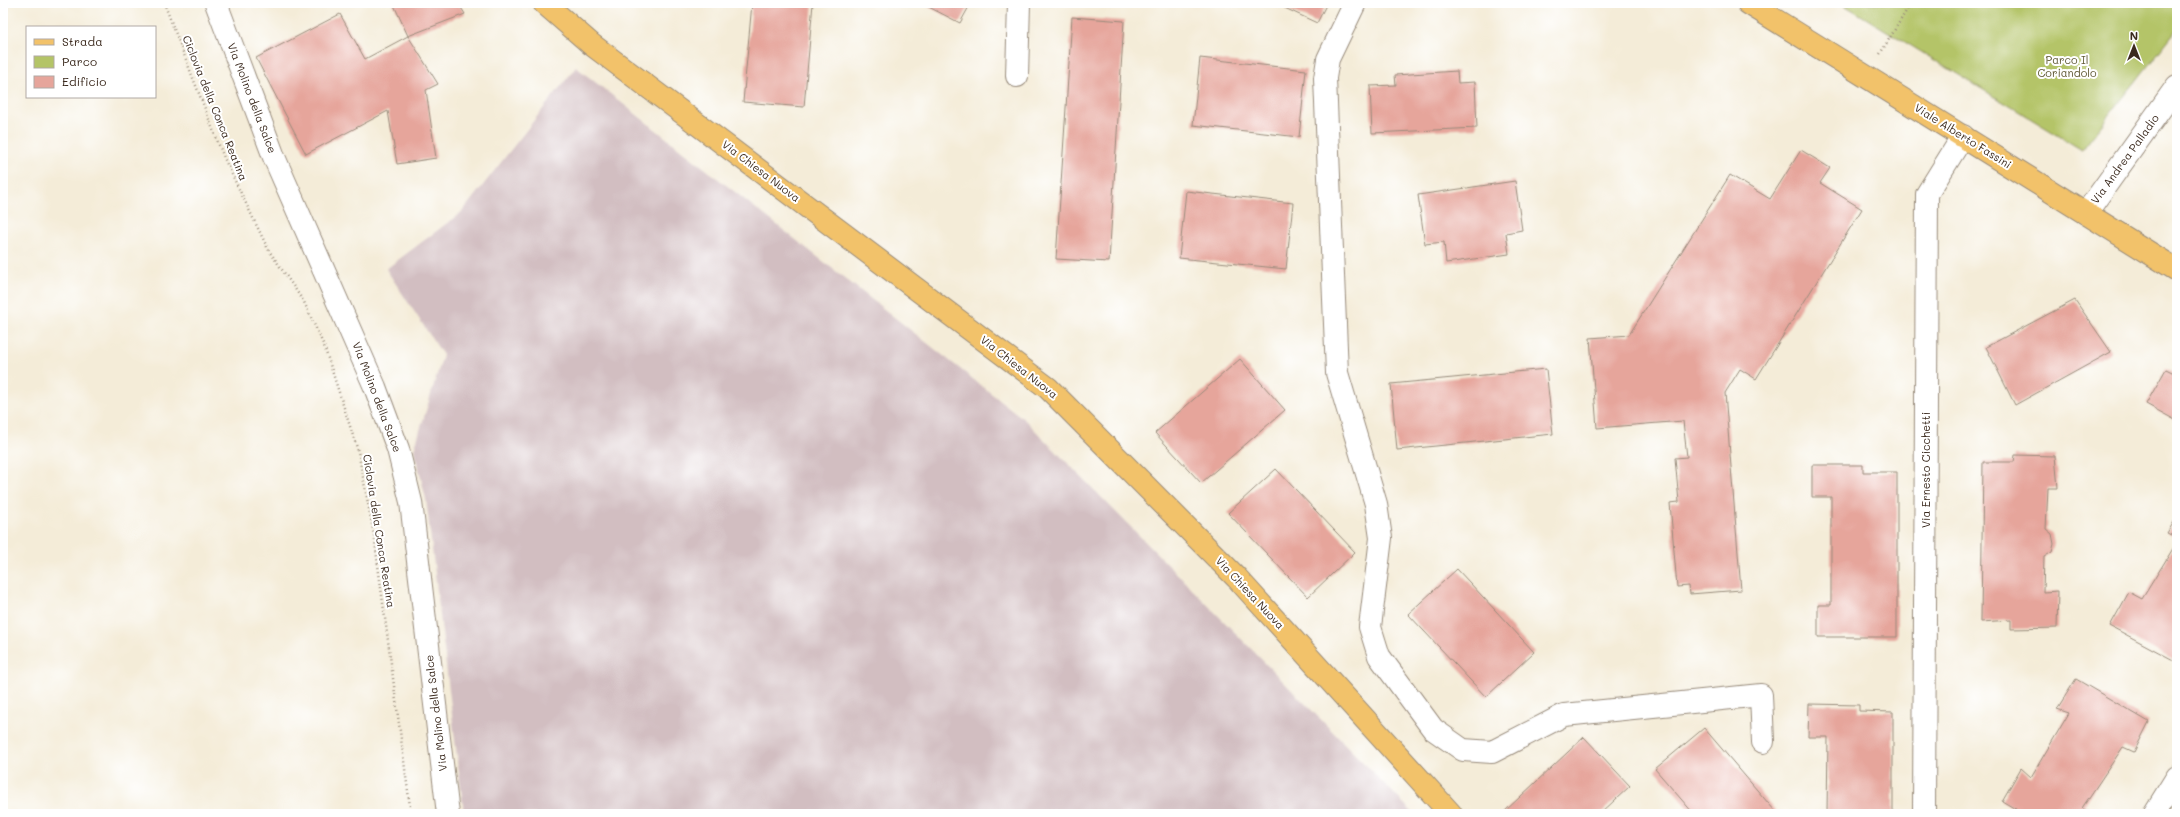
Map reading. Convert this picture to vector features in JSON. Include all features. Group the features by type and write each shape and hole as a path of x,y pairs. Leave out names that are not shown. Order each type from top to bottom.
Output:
{"main road":[{"name":"Via Chiesa Nuova","path":"544,3 591,44 1048,388 1237,578 1451,814"},
{"name":"Viale Alberto Fassini","path":"1748,3 2177,270"}],"street":[{"name":"Via Molino della Salce","path":"216,3 274,157 376,387 398,449 411,502 448,814"},
{"path":"1017,76 1020,3"},
{"path":"1355,3 1328,59 1325,78 1337,373 1376,504 1381,538 1370,627 1379,656 1433,729 1463,750 1492,752 1564,715 1761,695 1763,742"},
{"name":"Via Andrea Palladio","path":"2086,213 2177,86"},
{"name":"Via Ernesto Cicchetti","path":"1924,814 1927,194 1963,136"},
{"path":"2154,814 2177,777"}],"path":[{"name":"Ciclovia della Conca Reatina","path":"164,3 224,158 268,249 304,302 321,340 358,451 374,535 411,814"},
{"path":"1868,77 1911,3"}],"shaded area":[{"path":"576,67 1025,420 1414,814 464,814 426,499 414,450 443,355 386,269 462,212"}],"green space":[{"name":"Parco Il Coriandolo","path":"1841,3 2177,3 2177,29 2082,150"}],"building":[{"path":"393,3 458,3 465,14 408,36"},
{"path":"752,3 813,3 804,107 743,102"},
{"path":"921,3 971,3 960,23"},
{"path":"1274,3 1327,3 1317,23"},
{"path":"340,14 365,59 408,36 438,84 426,90 436,158 397,164 388,111 306,154 256,58"},
{"path":"1072,17 1124,21 1109,262 1056,259"},
{"path":"1200,58 1306,70 1299,137 1193,125"},
{"path":"1457,71 1458,83 1475,82 1477,128 1372,133 1370,86 1396,85 1395,75"},
{"path":"1801,150 1830,168 1820,183 1862,209 1756,379 1740,369 1725,393 1741,590 1690,594 1689,586 1677,587 1670,503 1679,502 1675,458 1687,457 1683,421 1597,428 1590,338 1629,335 1730,175 1770,199"},
{"path":"1515,181 1522,230 1506,233 1509,254 1446,263 1444,242 1425,244 1418,195"},
{"path":"1186,191 1293,203 1286,269 1179,258"},
{"path":"2075,300 2111,352 2015,405 1986,347"},
{"path":"1240,359 1285,410 1201,483 1155,433"},
{"path":"2177,366 2177,421 2146,404 2166,369 2174,373"},
{"path":"1546,369 1553,434 1397,450 1391,384"},
{"path":"2015,455 2055,456 2058,488 2048,488 2046,529 2052,534 2054,544 2052,552 2044,557 2043,592 2058,591 2057,628 2011,629 2011,620 1981,622 1983,462 2014,462"},
{"path":"1812,465 1863,465 1863,472 1897,472 1897,637 1818,637 1818,605 1831,605 1831,497 1812,497"},
{"path":"1276,469 1355,552 1308,597 1228,513"},
{"path":"2177,517 2177,538 2167,533"},
{"path":"2177,542 2177,662 2110,626 2129,592 2142,599"},
{"path":"1457,569 1534,652 1486,697 1408,614"},
{"path":"2076,679 2149,722 2134,752 2123,747 2082,808 2092,814 2024,814 2002,801 2021,768 2031,777 2069,713 2057,709"},
{"path":"1809,704 1859,705 1859,711 1893,712 1893,814 1827,814 1828,737 1808,737"},
{"path":"1704,728 1775,811 1771,814 1694,814 1655,769"},
{"path":"1584,737 1630,786 1600,814 1506,814 1504,812"}]}
